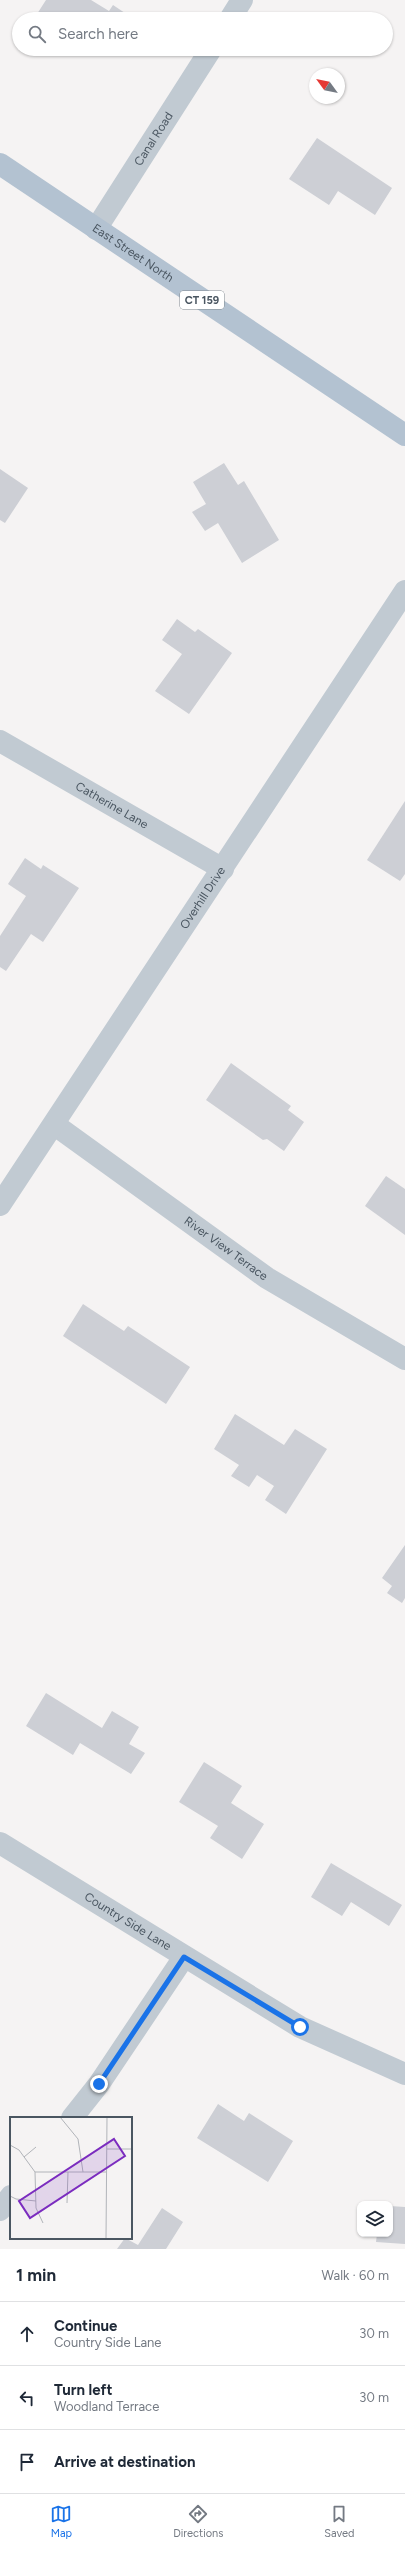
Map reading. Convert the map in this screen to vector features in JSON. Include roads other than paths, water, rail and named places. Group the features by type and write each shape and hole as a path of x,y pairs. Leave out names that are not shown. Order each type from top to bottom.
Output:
{"main road":[{"name":"East Street North","path":"0,164 405,435"}],"street":[{"path":"234,12 242,0"},
{"name":"Canal Road","path":"96,229 207,56"},
{"name":"Overhill Drive","path":"0,1205 55,1125 405,591"},
{"name":"Catherine Lane","path":"0,741 223,870"},
{"name":"River View Terrace","path":"55,1125 267,1278 405,1359"},
{"name":"Country Side Lane","path":"0,1843 300,2027 405,2074"},
{"path":"73,2117 99,2084 184,1957"},
{"path":"0,2210 10,2197"}]}
